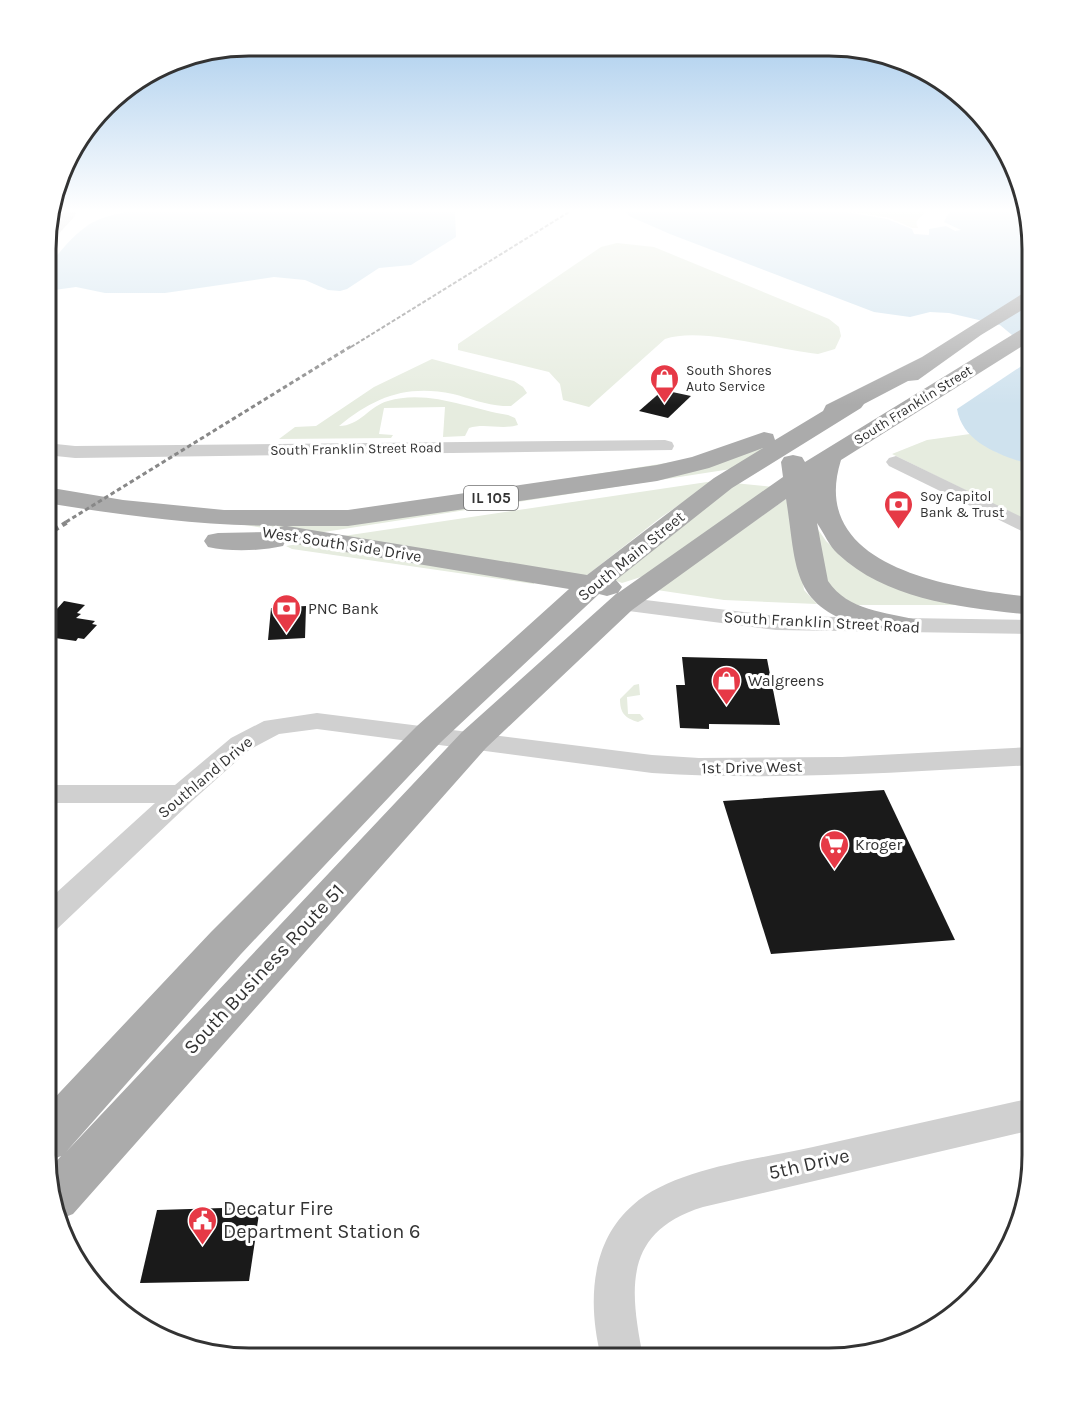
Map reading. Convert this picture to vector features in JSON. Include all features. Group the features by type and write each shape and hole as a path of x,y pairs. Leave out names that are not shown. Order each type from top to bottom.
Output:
{"main road":[{"name":"IL 105","path":"116,507 247,519 326,519 385,514 639,477 690,466 750,445 853,403 928,362 1022,302"},
{"name":"South Franklin Street","path":"794,473 830,456 1022,338"},
{"path":"906,626 872,619 842,609 824,596 814,581 794,473 796,453 928,362"},
{"name":"South Main Street","path":"429,734 585,591 636,549 737,474 853,403"},
{"path":"830,456 823,480 825,503 833,530 851,553 891,576 930,590 978,600 1022,605"},
{"name":"IL 105","path":"218,541 265,541 306,537 737,474 794,473"},
{"name":"South Main Street","path":"474,740 630,598 794,473"},
{"name":"West South Side Drive","path":"56,497 306,537 585,591"},
{"name":"West South Side Drive","path":"56,514 218,541 585,591"},
{"name":"South Franklin Street Road","path":"585,591 630,598"},
{"path":"56,1129 226,943 429,734"},
{"name":"South Business Route 51","path":"59,1193 474,740"}],"street":[{"name":"South Franklin Street Road","path":"56,451 665,446"},
{"path":"896,462 1022,525"},
{"name":"South Franklin Street Road","path":"630,598 745,606 1022,612"},
{"name":"South Franklin Street Road","path":"630,598 776,623 1022,627"},
{"name":"Southland Drive","path":"56,912 182,794 240,744 261,731 279,725 317,721 474,740"},
{"name":"1st Drive West","path":"474,740 652,764 724,769 1021,756"},
{"path":"56,794 182,794"},
{"name":"5th Drive","path":"620,1348 613,1323 611,1301 618,1264 625,1246 647,1218 664,1204 703,1189 1021,1116"}],"shaded area":[{"path":"560,274 721,274 829,319 839,327 841,336 835,349 818,354 698,335 665,339 589,407 563,400 560,384 549,372 458,350 458,344"},
{"path":"432,359 514,381 527,393 511,406 503,406 436,391 406,392 378,400 339,426 353,423 375,407 388,401 418,397 448,401 508,415 515,418 518,425 481,426 469,428 465,436 443,437 445,407 384,408 379,434 393,435 391,438 279,439 295,427 316,426 374,387"},
{"path":"970,434 996,452 1022,461 1022,518 892,454 927,440"},
{"path":"767,447 731,469 324,532 303,534 225,522 292,522"},
{"path":"714,481 660,518 586,576 330,538"},
{"path":"734,483 773,487 644,576 622,583 617,581 616,578"},
{"path":"786,499 794,526 804,590 817,604 724,600 657,590"},
{"path":"817,528 826,541 846,560 955,603 954,605 855,605 827,587"},
{"path":"310,542 533,579 534,584 292,549 286,546"},
{"path":"639,684 640,695 627,697 628,714 640,714 644,719 638,722 624,714 620,699 634,685"}],"water":[{"path":"56,274 369,274 340,291 328,290 305,280 274,277 165,293 105,293 76,287 56,290"},
{"path":"776,274 1022,274 1022,338 1012,335 1000,325 949,313 930,312 910,317 874,312"},
{"path":"1022,366 1022,462 997,453 975,440 961,421 957,409"}],"building":[{"name":"South Shores Auto Service","path":"663,390 691,396 668,418 639,411"},
{"path":"64,601 85,605 77,613 81,614 76,618 95,621 92,624 97,625 84,639 78,638 76,641 56,638 56,610"},
{"name":"PNC Bank","path":"306,606 305,638 268,640 271,608"},
{"name":"Walgreens","path":"682,657 767,659 780,725 709,724 709,729 680,728 676,685 685,685"},
{"name":"Kroger","path":"884,790 955,940 771,954 723,801"},
{"name":"Decatur Fire Department Station 6","path":"260,1207 249,1281 140,1283 157,1210"}],"railway":[{"path":"351,347 468,274"},
{"path":"66,522 353,345"},
{"path":"56,529 69,521"}],"place":[{"name":"South Shores Auto Service","path":"665,404"},
{"name":"Soy Capitol Bank & Trust","path":"899,530"},
{"name":"PNC Bank","path":"287,634"},
{"name":"Walgreens","path":"727,706"},
{"name":"Kroger","path":"834,870"},
{"name":"Decatur Fire Department Station 6","path":"202,1246"}]}
